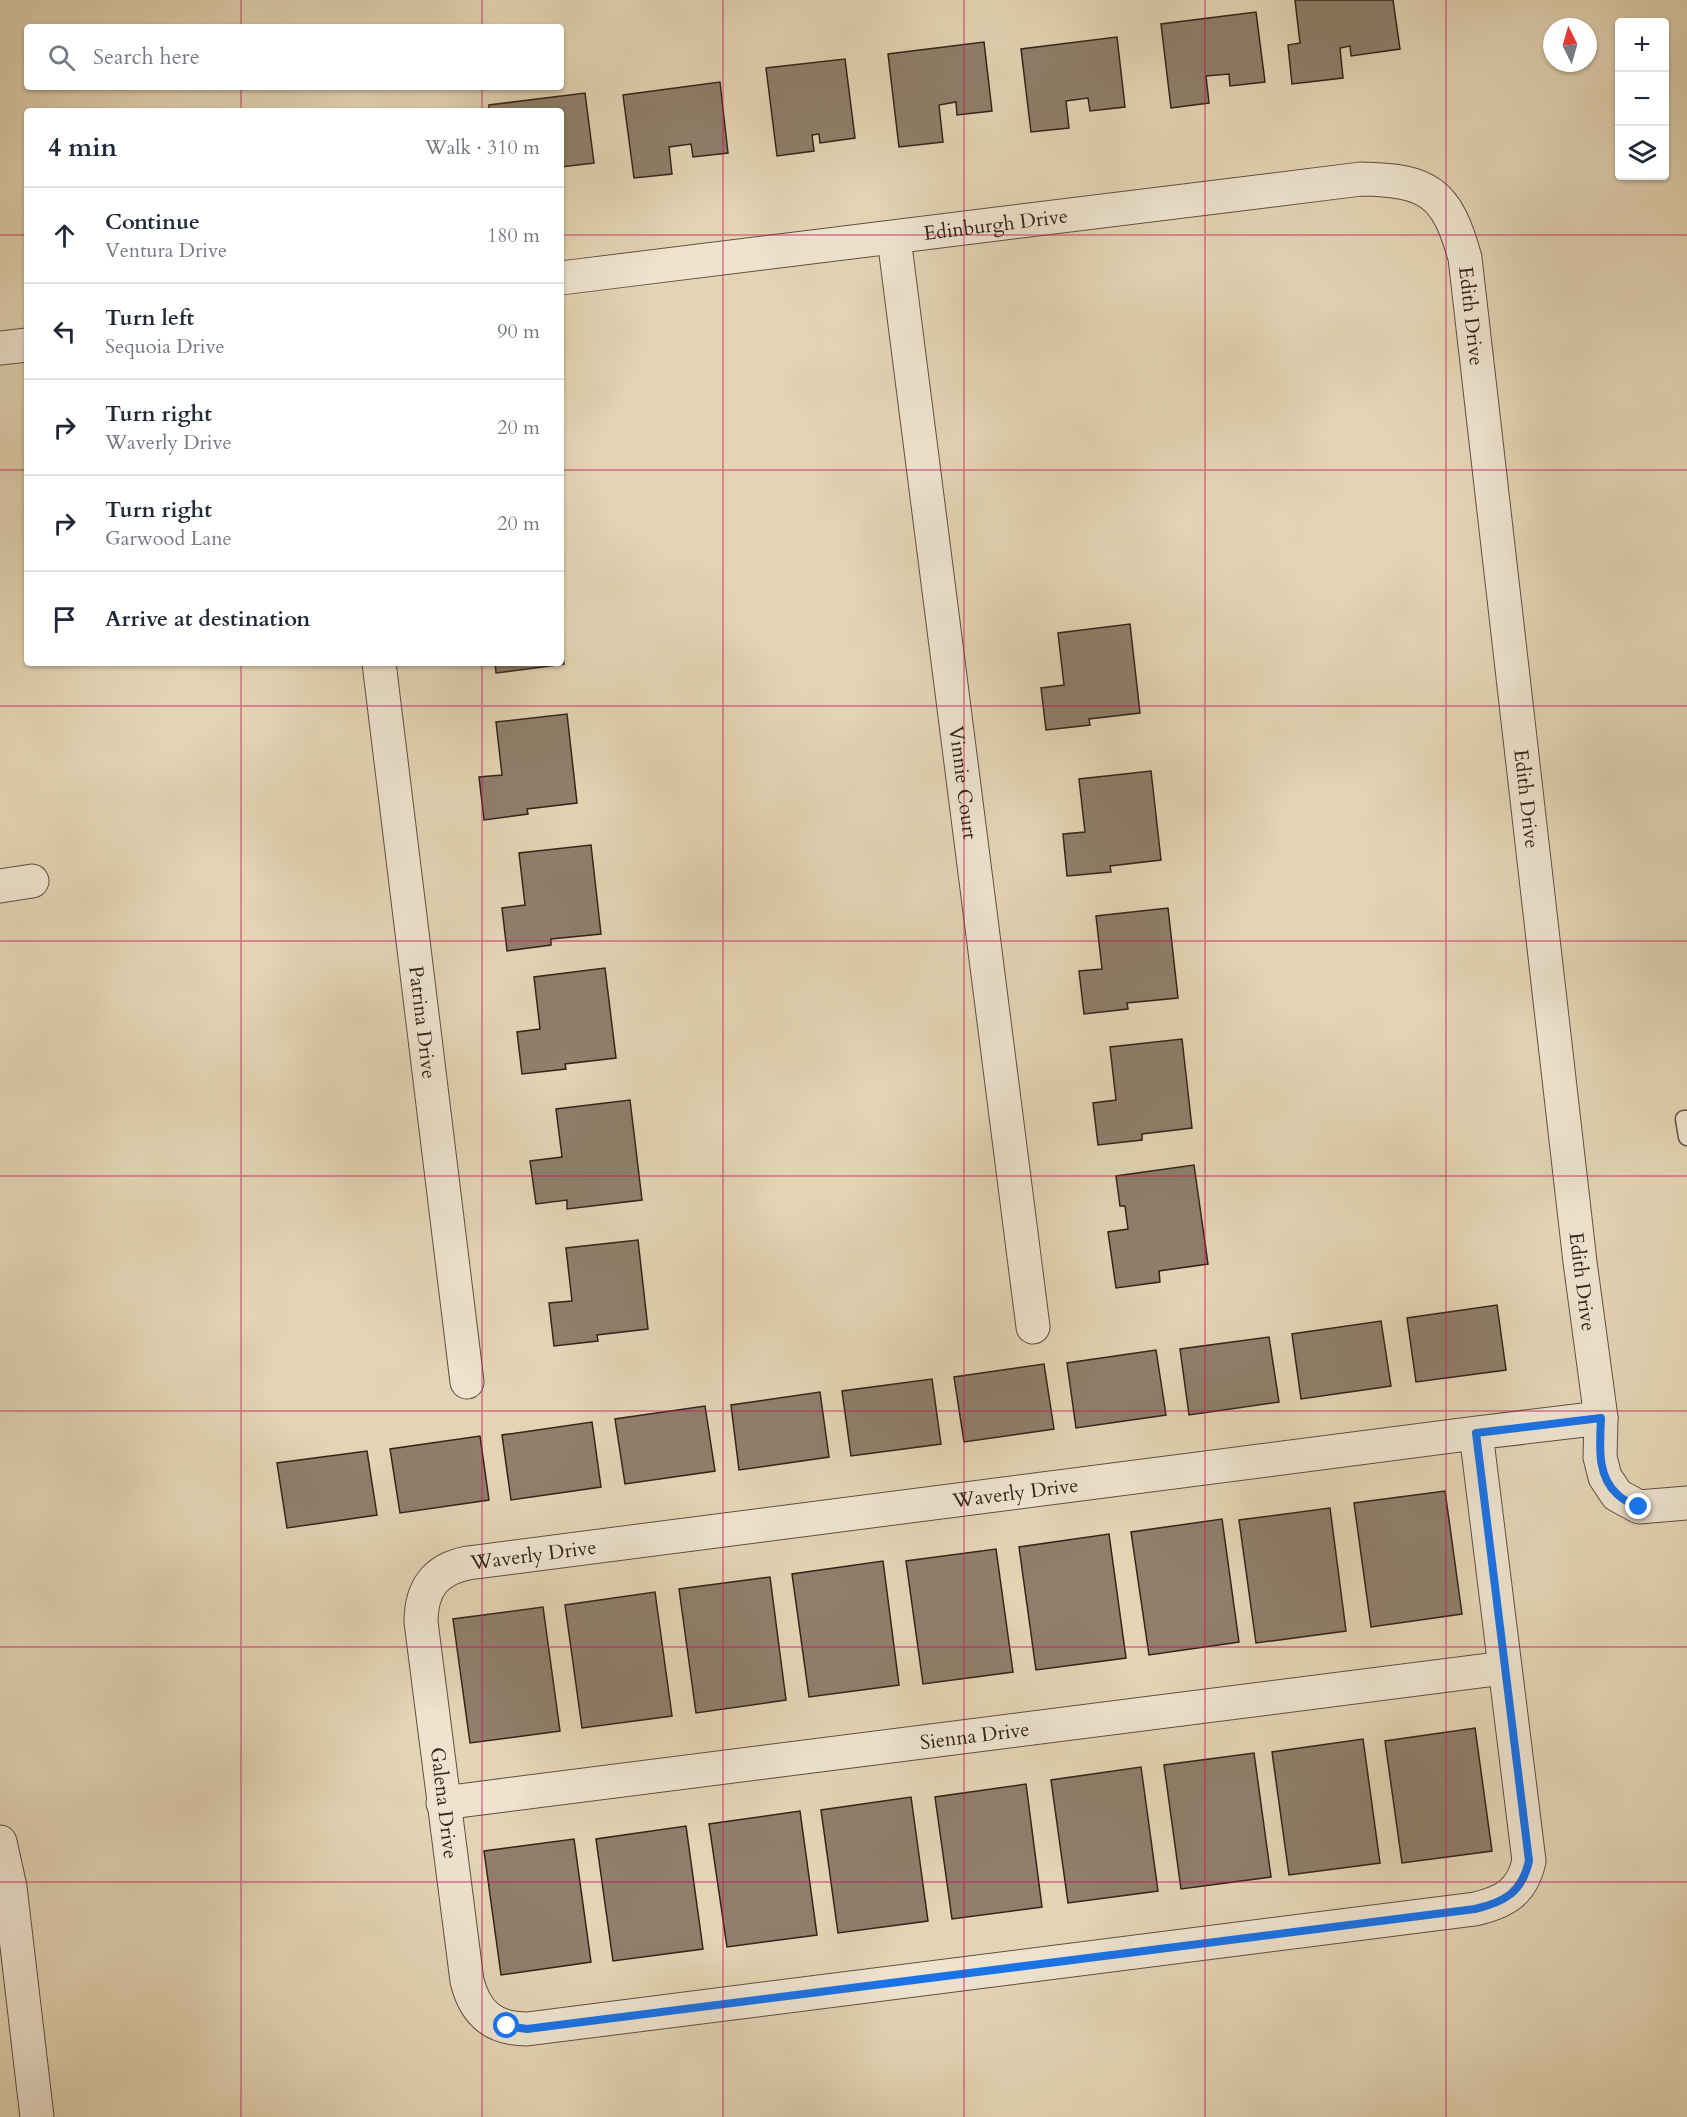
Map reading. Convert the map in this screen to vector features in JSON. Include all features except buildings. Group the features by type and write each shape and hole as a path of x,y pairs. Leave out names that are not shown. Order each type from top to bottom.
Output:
{"street":[{"name":"Edinburgh Drive","path":"564,278 1361,178 1391,179 1412,183 1428,190"},
{"name":"Edith Drive","path":"1428,190 1441,202 1450,215 1465,258 1580,1262 1601,1418 1600,1457 1605,1477 1617,1495 1639,1507 1687,1503"},
{"name":"Vinnie Court","path":"894,238 1033,1327"},
{"path":"0,348 24,345"},
{"name":"Patrina Drive","path":"379,666 467,1382"},
{"path":"0,886 32,881"},
{"name":"Waverly Drive","path":"434,1579 446,1570 468,1563 1601,1418"},
{"path":"1476,1433 1504,1668"},
{"name":"Galena Drive","path":"434,1579 421,1604 421,1622 467,1981 471,1997 479,2011 492,2021 518,2029 1475,1909 1497,1904 1517,1889 1526,1876 1529,1861 1504,1668"},
{"name":"Sienna Drive","path":"443,1803 1504,1668"},
{"path":"0,1842 10,1887 37,2117"}],"lane":[{"path":"1687,1119 1684,1119 1687,1137"}],"route":[{"path":"507,2026 527,2029 1475,1909 1497,1904 1517,1889 1526,1876 1529,1861 1476,1433 1601,1418 1600,1457 1605,1477 1617,1495 1639,1507"}]}
